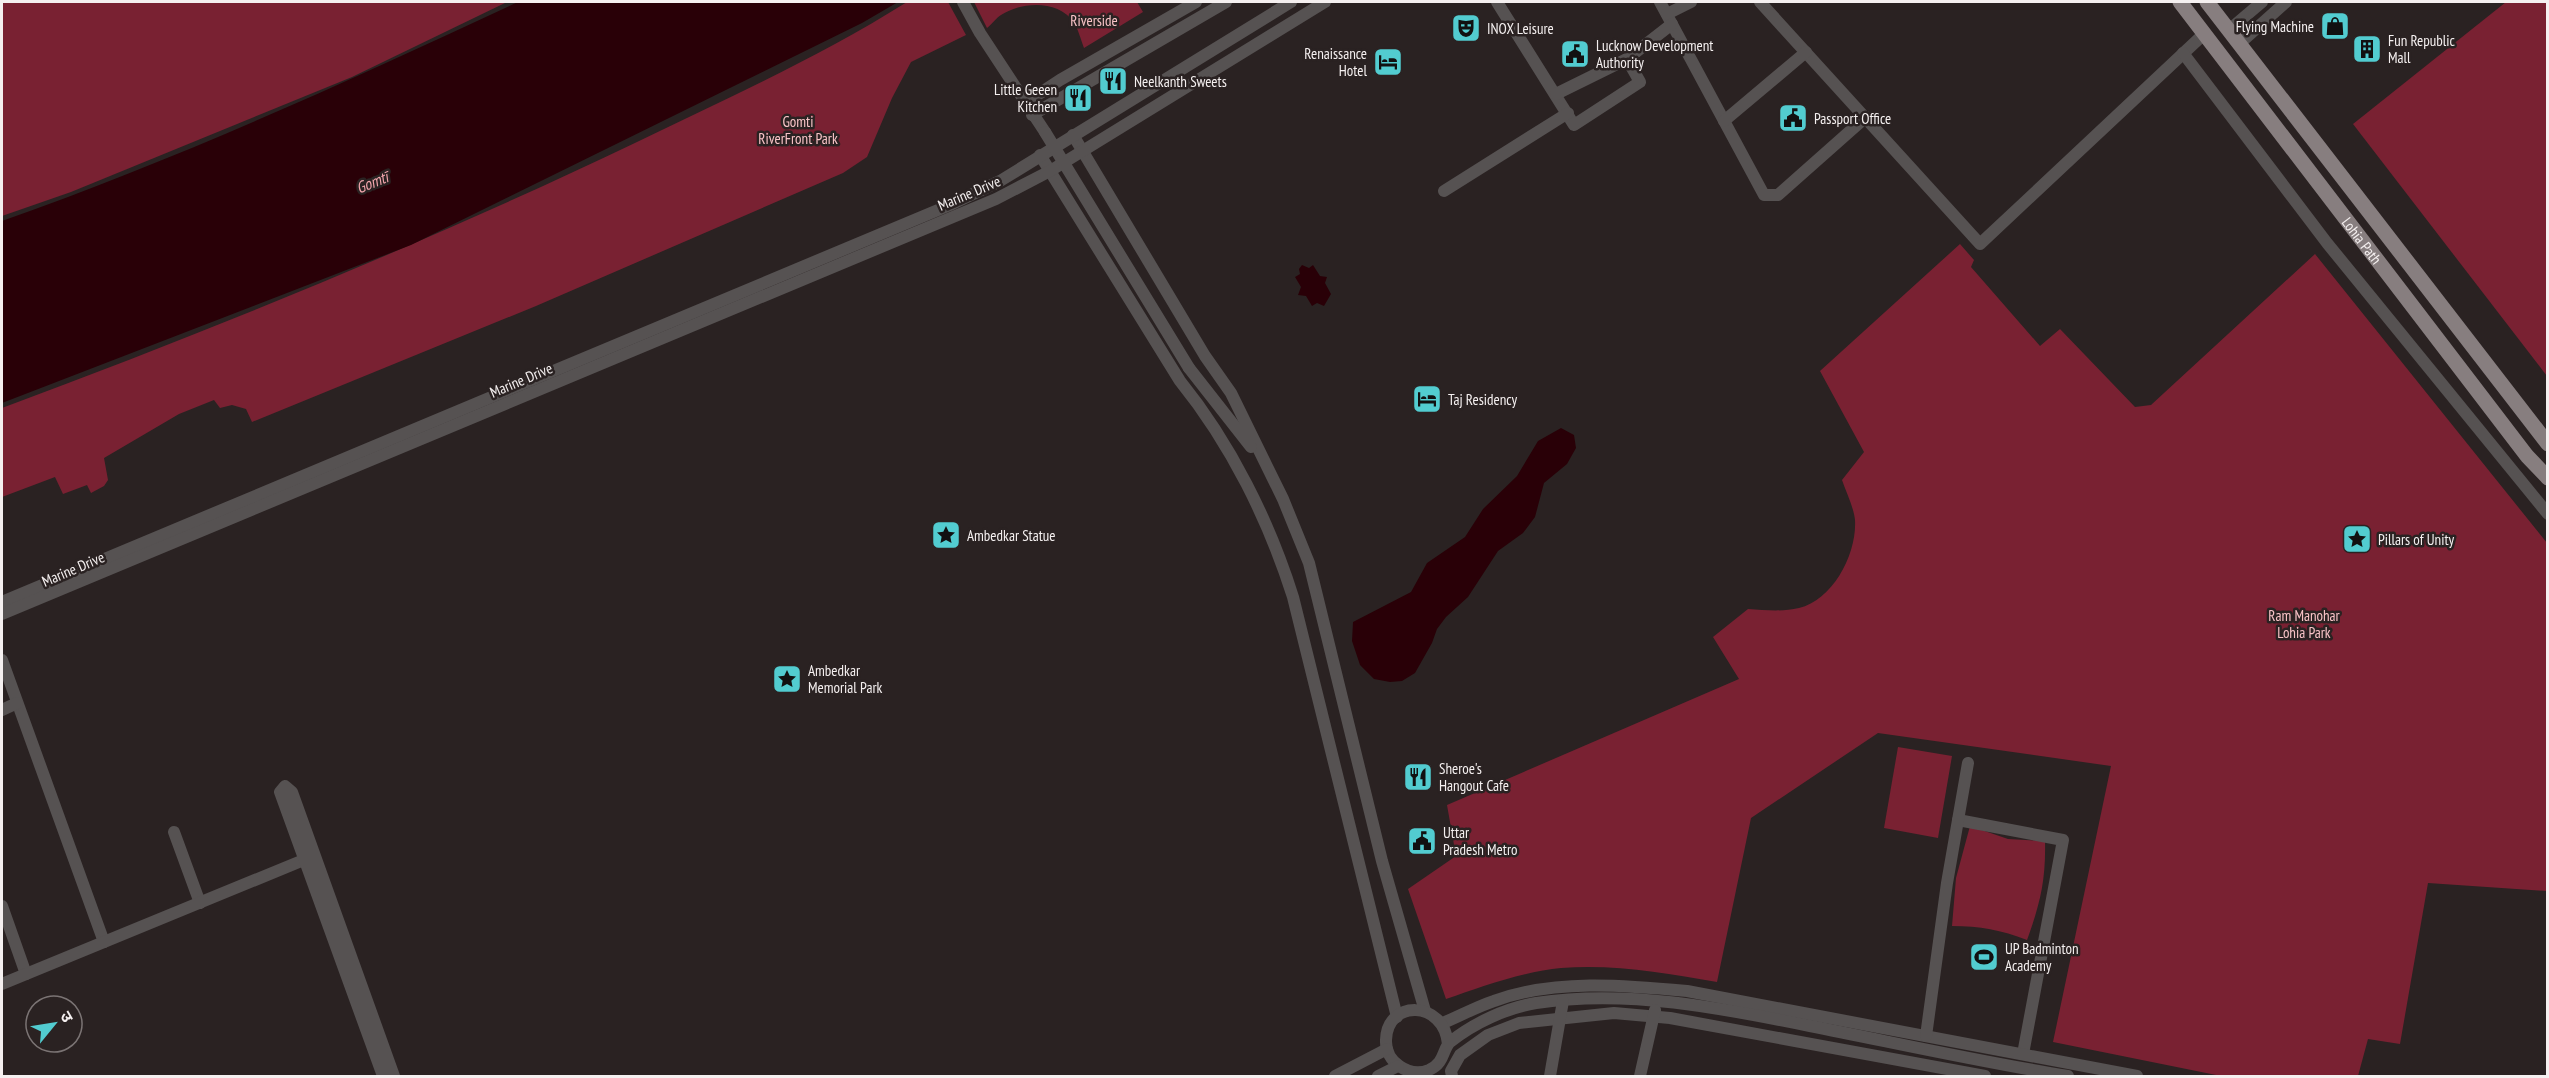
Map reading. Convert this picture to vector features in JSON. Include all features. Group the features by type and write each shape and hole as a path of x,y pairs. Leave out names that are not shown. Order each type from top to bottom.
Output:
{"main road":[{"name":"Lohia Path","path":"2180,2 2527,456 2547,478"},
{"name":"Lohia Path","path":"2207,2 2547,444"}],"street":[{"path":"963,2 980,33 1044,132 1189,368 1272,478"},
{"path":"1025,103 1060,80 1196,2"},
{"path":"1032,115 1061,96 1226,2"},
{"name":"Marine Drive","path":"2,602 939,210 1000,181 1291,2"},
{"name":"Marine Drive","path":"2,614 996,199 1083,152 1325,2"},
{"path":"1497,2 1574,125 1640,82 1627,59"},
{"path":"1660,2 1764,195 1778,195 1866,117"},
{"path":"1556,94 1627,59 1691,2"},
{"path":"1760,2 1980,244 2205,33"},
{"path":"2240,2 2259,24"},
{"path":"2229,30 2262,2"},
{"path":"2239,44 2286,2"},
{"path":"1724,120 1806,52"},
{"path":"2183,53 2327,243 2547,514"},
{"path":"1444,191 1568,113"},
{"path":"1073,135 1199,346 1231,393 1272,478 1309,563 1382,861 1425,1011"},
{"path":"1040,155 1180,381 1203,410 1263,516 1287,578 1397,1017"},
{"path":"1189,368 1203,410"},
{"path":"2,660 104,942"},
{"path":"2,710 17,703"},
{"path":"1926,1035 1968,763"},
{"path":"383,1077 310,858 292,792 285,786 280,792 310,858 394,1077"},
{"path":"1958,820 2063,840 2023,1054"},
{"path":"174,832 200,903"},
{"path":"2,984 310,858"},
{"path":"2,906 26,974"},
{"path":"1443,1023 1494,1000 1535,990 1578,986 1634,986 1687,991 2137,1077"},
{"path":"1448,1044 1496,1014 1535,1004 1627,998 1753,1014 2066,1076 2069,1063"},
{"path":"1550,1077 1563,1001"},
{"path":"1640,1077 1657,1001"},
{"path":"1378,1077 1406,1072 1436,1072 1448,1044 1447,1033 1438,1018 1425,1011 1410,1010 1397,1017 1387,1032 1387,1049 1406,1072"},
{"path":"1452,1077 1451,1071 1460,1055 1488,1035 1519,1023 1614,1013 1654,1017 1832,1047 1957,1074 1985,1077"},
{"path":"1335,1077 1387,1049"},
{"path":"1957,1074 1961,1056"}],"green space":[{"path":"2,2 507,2 352,77 71,192 2,216"},
{"name":"Gomti RiverFront Park","path":"907,2 948,2 966,35 911,62 892,98 867,157 843,173 536,306 252,422 246,409 232,405 220,408 214,400 179,414 104,458 108,480 104,486 91,493 87,485 63,494 55,477 2,497 2,408 243,315 481,214 774,76"},
{"name":"Riverside","path":"974,2 1137,2 1143,12 1084,48 1074,22 1067,15 1050,6 1030,5 1010,10 987,28"},
{"path":"2506,2 2547,2 2547,376 2353,124"},
{"name":"Ram Manohar Lohia Park","path":"1960,244 1974,260 1971,267 2040,346 2060,329 2135,407 2151,405 2315,254 2547,543 2547,891 2428,883 2400,1044 2368,1039 2358,1076 2221,1076 2053,1042 2111,766 1878,733 1751,818 1717,982 1620,968 1561,968 1518,976 1446,999 1408,889 1456,856 1447,805 1739,679 1713,637 1748,609 1799,608 1822,596 1832,586 1847,561 1855,533 1852,505 1842,480 1864,452 1820,371"},
{"path":"1898,747 1952,756 1938,838 1884,828"},
{"path":"1970,826 2008,839 2045,841 2041,892 2027,940 1990,929 1952,926 1956,878"}],"water":[{"name":"Gomtī","path":"518,2 898,2 862,23 411,245 2,403 2,221 198,145 327,90"},
{"path":"1302,265 1309,268 1313,265 1320,276 1327,277 1325,283 1331,294 1324,306 1317,303 1312,306 1306,296 1298,295 1301,287 1295,277 1300,274 1299,269"},
{"path":"1561,428 1574,435 1576,448 1567,464 1544,483 1535,517 1523,533 1498,551 1468,597 1446,617 1437,629 1415,673 1402,681 1390,682 1374,679 1360,665 1352,641 1353,622 1411,592 1427,563 1465,537 1483,509 1517,476 1538,441"}],"place":[{"name":"Flying Machine","path":"2335,26"},
{"name":"INOX Leisure","path":"1466,28"},
{"name":"Fun Republic Mall","path":"2367,49"},
{"name":"Lucknow Development Authority","path":"1575,54"},
{"name":"Renaissance Hotel","path":"1388,62"},
{"name":"Neelkanth Sweets","path":"1113,81"},
{"name":"Little Geeen Kitchen","path":"1078,98"},
{"name":"Passport Office","path":"1793,118"},
{"name":"Taj Residency","path":"1427,399"},
{"name":"Ambedkar Statue","path":"946,535"},
{"name":"Pillars of Unity","path":"2357,539"},
{"name":"Ambedkar Memorial Park","path":"787,679"},
{"name":"Sheroe's Hangout Cafe","path":"1418,777"},
{"name":"Uttar Pradesh Metro","path":"1422,841"},
{"name":"UP Badminton Academy","path":"1984,957"}]}
